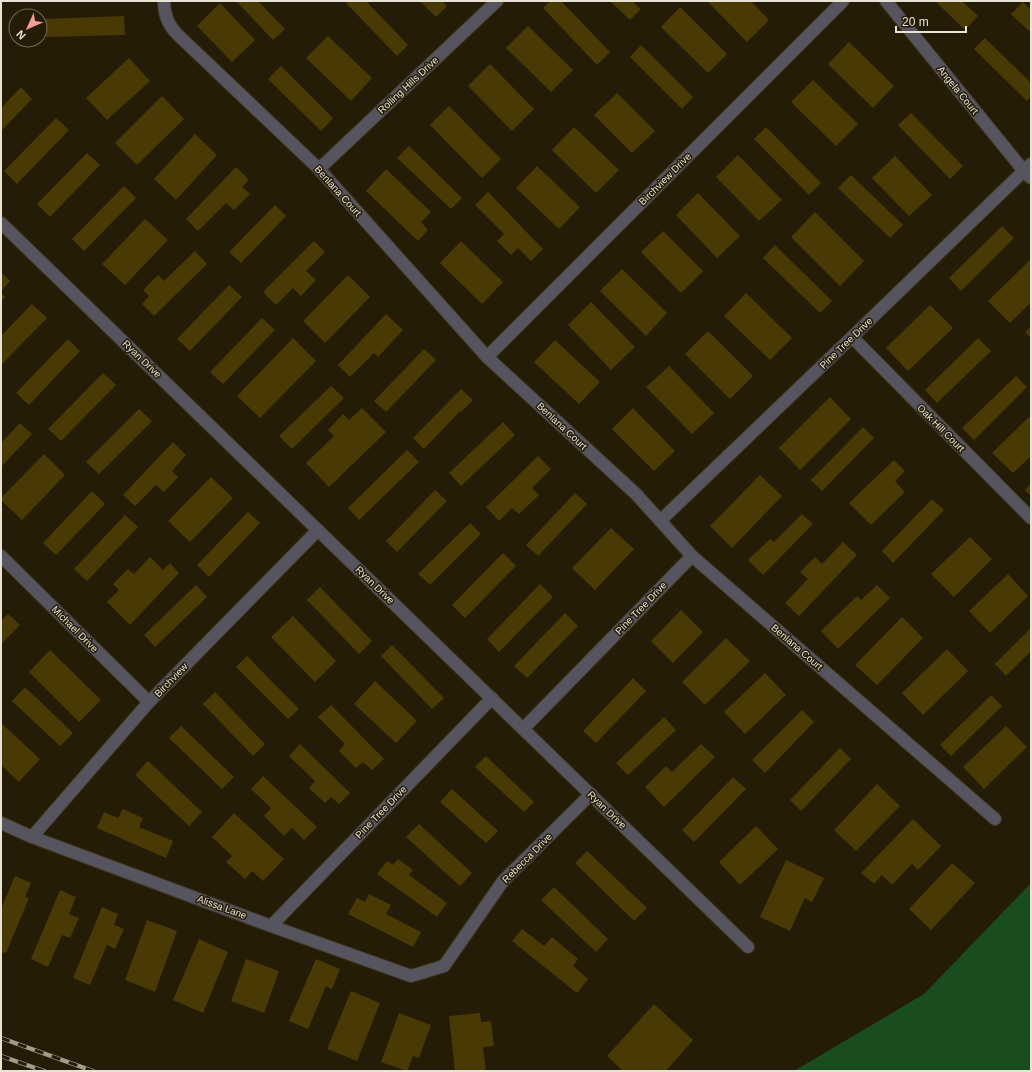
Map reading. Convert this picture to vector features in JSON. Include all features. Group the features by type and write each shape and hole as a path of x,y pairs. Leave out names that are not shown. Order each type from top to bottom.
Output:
{"street":[{"name":"Benlana Court","path":"164,1 166,17 172,29 319,169 486,356 636,494 692,556 996,819"},
{"name":"Rolling Hills Drive","path":"319,169 497,1"},
{"name":"Birchview Drive","path":"486,356 843,1"},
{"name":"Angela Court","path":"886,1 1029,171"},
{"name":"Pine Tree Drive","path":"660,521 852,337 1029,171"},
{"name":"Ryan Drive","path":"1,223 748,947"},
{"name":"Oak Hill Court","path":"852,337 1031,518"},
{"name":"Birchview","path":"32,837 149,702 318,530"},
{"name":"Michael Drive","path":"1,556 149,702"},
{"name":"Pine Tree Drive","path":"523,729 692,556"},
{"name":"Pine Tree Drive","path":"271,926 492,698"},
{"name":"Rebecca Drive","path":"444,966 503,881 590,794"},
{"name":"Alissa Lane","path":"1,823 32,837 410,976 444,966"}],"green space":[{"path":"1031,883 1031,1071 794,1071 924,994"}],"building":[{"path":"236,1 258,1 285,29 273,40"},
{"path":"349,1 366,1 408,45 397,56 346,3"},
{"path":"420,1 442,1 447,6 436,17"},
{"path":"550,1 561,1 610,52 597,65 543,8"},
{"path":"610,1 632,1 641,9 630,20"},
{"path":"707,1 751,1 769,20 747,42"},
{"path":"935,1 962,1 978,16 965,30"},
{"path":"1023,2 1031,10 1031,33 1011,14"},
{"path":"220,3 255,40 232,62 197,26"},
{"path":"680,7 727,54 708,73 661,27"},
{"path":"124,16 125,35 48,37 48,19"},
{"path":"528,26 573,70 551,92 506,48"},
{"path":"328,36 372,78 351,101 306,58"},
{"path":"985,38 1031,83 1031,97 1027,101 974,49"},
{"path":"849,42 894,86 873,108 828,64"},
{"path":"641,45 693,97 682,109 630,57"},
{"path":"129,58 150,81 107,120 86,98"},
{"path":"490,64 534,109 512,131 468,86"},
{"path":"281,66 333,118 321,131 268,79"},
{"path":"813,80 858,124 836,146 791,102"},
{"path":"21,87 32,99 1,131 1,108"},
{"path":"617,93 655,131 632,153 594,115"},
{"path":"162,96 184,119 137,165 115,143"},
{"path":"449,106 501,159 482,178 430,125"},
{"path":"911,113 963,166 950,179 898,125"},
{"path":"56,118 69,130 17,184 4,171"},
{"path":"574,127 619,170 596,193 552,150"},
{"path":"766,127 821,183 809,195 754,139"},
{"path":"195,134 217,155 176,200 154,179"},
{"path":"409,146 462,198 451,209 397,158"},
{"path":"87,153 100,165 50,217 37,204"},
{"path":"738,155 782,200 759,221 716,177"},
{"path":"895,156 932,195 909,216 872,178"},
{"path":"537,166 580,207 559,229 516,188"},
{"path":"236,167 249,180 242,187 250,194 234,210 226,203 198,231 186,219"},
{"path":"386,169 431,212 421,222 428,230 418,241 366,191"},
{"path":"851,175 903,225 890,238 838,188"},
{"path":"124,186 136,198 84,251 72,239"},
{"path":"488,192 543,249 531,261 518,248 511,255 497,241 504,234 475,205"},
{"path":"698,193 740,236 717,258 676,215"},
{"path":"275,205 286,216 241,263 229,252"},
{"path":"815,212 864,261 840,286 791,237"},
{"path":"145,219 168,240 125,285 102,264"},
{"path":"1002,226 1014,238 961,291 949,278"},
{"path":"663,231 703,271 681,293 641,252"},
{"path":"314,241 325,252 306,271 316,280 301,296 293,288 276,305 263,292"},
{"path":"461,241 503,282 482,304 440,263"},
{"path":"775,245 832,301 820,313 763,258"},
{"path":"195,251 207,264 154,316 142,304 149,296 143,290 158,275 164,281"},
{"path":"1031,259 1031,302 1010,323 988,301"},
{"path":"622,269 667,313 646,336 600,291"},
{"path":"1,272 10,281 1,291"},
{"path":"348,275 370,297 325,343 303,321"},
{"path":"229,285 242,297 190,351 177,339"},
{"path":"1,293 5,297 1,302"},
{"path":"746,293 792,338 770,360 724,316"},
{"path":"591,302 635,347 611,370 568,325"},
{"path":"32,304 47,318 1,365 1,336"},
{"path":"930,305 953,328 908,371 886,348"},
{"path":"386,314 403,330 378,357 374,353 350,377 338,365"},
{"path":"262,318 275,330 223,384 210,372"},
{"path":"1031,327 1031,338 1025,332"},
{"path":"708,331 753,376 730,399 685,354"},
{"path":"293,338 316,361 260,418 237,396"},
{"path":"978,338 991,351 937,403 925,390"},
{"path":"68,339 80,351 29,405 16,393"},
{"path":"555,340 600,382 579,404 534,362"},
{"path":"424,349 436,360 386,412 374,401"},
{"path":"669,366 714,413 692,434 646,387"},
{"path":"103,373 116,385 61,441 48,429"},
{"path":"1016,376 1027,387 974,440 962,428"},
{"path":"331,386 344,398 292,449 279,436"},
{"path":"461,389 473,400 461,412 460,411 424,449 413,438"},
{"path":"830,397 851,419 800,470 779,448"},
{"path":"362,408 386,432 329,487 306,463 334,436 328,430 343,414 349,420"},
{"path":"633,408 675,451 654,471 612,429"},
{"path":"139,409 152,421 99,474 86,462"},
{"path":"1031,415 1031,456 1013,473 992,453"},
{"path":"503,422 515,435 461,486 449,473"},
{"path":"20,423 32,434 1,467 1,443"},
{"path":"863,427 874,438 822,491 811,480"},
{"path":"173,442 186,455 172,471 178,477 164,492 156,485 135,506 123,495"},
{"path":"407,450 419,462 359,520 348,508"},
{"path":"44,454 65,475 22,520 1,500 1,498"},
{"path":"538,456 551,469 532,488 539,495 519,514 512,508 499,521 486,507"},
{"path":"894,460 905,471 895,481 905,492 871,525 849,503"},
{"path":"760,475 782,496 732,548 710,526"},
{"path":"211,477 233,498 190,542 168,521"},
{"path":"1031,484 1031,496 1025,490"},
{"path":"435,490 447,501 397,552 386,541"},
{"path":"92,491 105,504 56,555 43,543"},
{"path":"575,493 587,504 538,556 526,545"},
{"path":"932,499 944,510 893,563 882,551"},
{"path":"248,512 260,523 209,577 197,565"},
{"path":"802,514 813,524 763,575 748,560 770,539 774,542"},
{"path":"125,515 138,527 87,581 74,569"},
{"path":"470,523 481,534 430,585 418,574"},
{"path":"611,528 634,549 595,590 572,568"},
{"path":"970,537 992,559 954,597 931,574"},
{"path":"843,542 857,555 799,616 785,603 808,579 800,572 815,557 822,564"},
{"path":"503,553 516,566 465,618 452,605"},
{"path":"150,557 163,570 170,563 179,573 130,625 107,602 119,590 113,584 128,569 134,574"},
{"path":"1008,574 1028,596 990,633 969,611"},
{"path":"540,584 553,597 499,652 487,639"},
{"path":"196,585 207,597 155,647 144,635"},
{"path":"877,585 890,598 838,649 821,631 857,596 861,600"},
{"path":"320,587 372,641 359,654 307,600"},
{"path":"681,610 703,632 673,663 651,641"},
{"path":"565,613 578,626 527,678 514,666"},
{"path":"8,614 20,625 1,644 1,621"},
{"path":"293,616 336,661 315,682 271,637"},
{"path":"902,617 923,638 877,685 855,665"},
{"path":"1031,628 1031,651 1006,676 995,664"},
{"path":"726,638 750,661 705,705 682,682"},
{"path":"392,645 444,698 432,709 381,656"},
{"path":"947,649 968,671 923,715 902,693"},
{"path":"50,650 101,700 79,722 29,672"},
{"path":"247,656 299,709 288,719 236,667"},
{"path":"765,673 786,695 745,734 724,712"},
{"path":"633,678 646,691 596,743 583,731"},
{"path":"375,681 417,721 396,743 354,704"},
{"path":"25,687 73,733 60,746 12,701"},
{"path":"215,692 265,744 253,756 203,704"},
{"path":"991,695 1002,706 951,756 940,745"},
{"path":"331,705 384,759 372,770 363,762 356,768 339,751 345,744 318,717"},
{"path":"802,710 814,722 765,773 752,760"},
{"path":"664,717 676,730 628,775 616,763"},
{"path":"1,723 40,759 19,782 1,765"},
{"path":"181,726 234,777 222,789 169,738"},
{"path":"1006,726 1027,747 984,789 963,767"},
{"path":"300,744 350,793 339,804 331,797 325,803 309,788 315,781 289,756"},
{"path":"701,744 715,757 664,807 645,787 666,766 672,772"},
{"path":"840,748 851,759 801,811 790,800"},
{"path":"486,756 534,802 524,812 475,767"},
{"path":"148,761 202,812 189,826 135,775"},
{"path":"263,776 317,827 304,840 292,828 284,836 264,816 271,808 251,789"},
{"path":"733,777 746,789 694,842 682,830"},
{"path":"877,784 900,806 856,851 834,830"},
{"path":"452,789 498,831 486,843 440,802"},
{"path":"123,809 143,818 139,827 173,841 166,858 97,828 104,812 118,818"},
{"path":"234,813 284,859 263,881 252,871 245,879 226,862 232,856 212,837"},
{"path":"913,819 941,846 918,870 912,864 892,885 882,875 874,884 861,873"},
{"path":"419,824 472,873 460,886 406,837"},
{"path":"756,826 778,849 740,885 719,862"},
{"path":"587,851 647,908 634,921 575,863"},
{"path":"398,859 413,870 409,875 447,903 437,917 377,874 387,861 393,865"},
{"path":"786,860 824,878 812,902 805,898 790,931 760,917"},
{"path":"952,863 975,883 931,930 909,909"},
{"path":"15,876 31,883 25,897 29,898 6,953 1,952 1,909"},
{"path":"554,887 608,939 596,952 541,900"},
{"path":"60,890 76,897 69,914 79,918 70,938 62,935 48,967 31,959"},
{"path":"369,894 391,905 386,914 421,932 413,947 348,914 357,898 365,902"},
{"path":"102,907 118,914 114,925 124,929 115,949 107,945 90,985 73,978"},
{"path":"147,920 177,931 155,992 125,980"},
{"path":"522,929 544,946 552,937 578,959 573,966 588,979 577,993 512,941"},
{"path":"199,939 228,952 203,1013 173,1000"},
{"path":"246,959 279,971 264,1013 231,1001"},
{"path":"316,959 340,969 332,989 326,986 308,1029 289,1021"},
{"path":"351,991 380,1003 357,1061 327,1049"},
{"path":"654,1004 693,1040 666,1071 623,1071 607,1056"},
{"path":"399,1013 431,1025 419,1058 413,1056 407,1071 381,1062"},
{"path":"480,1013 481,1022 491,1021 494,1046 483,1047 486,1071 455,1071 449,1016"}],"railway":[{"path":"1,1038 93,1071"},
{"path":"1,1056 44,1071"}]}
